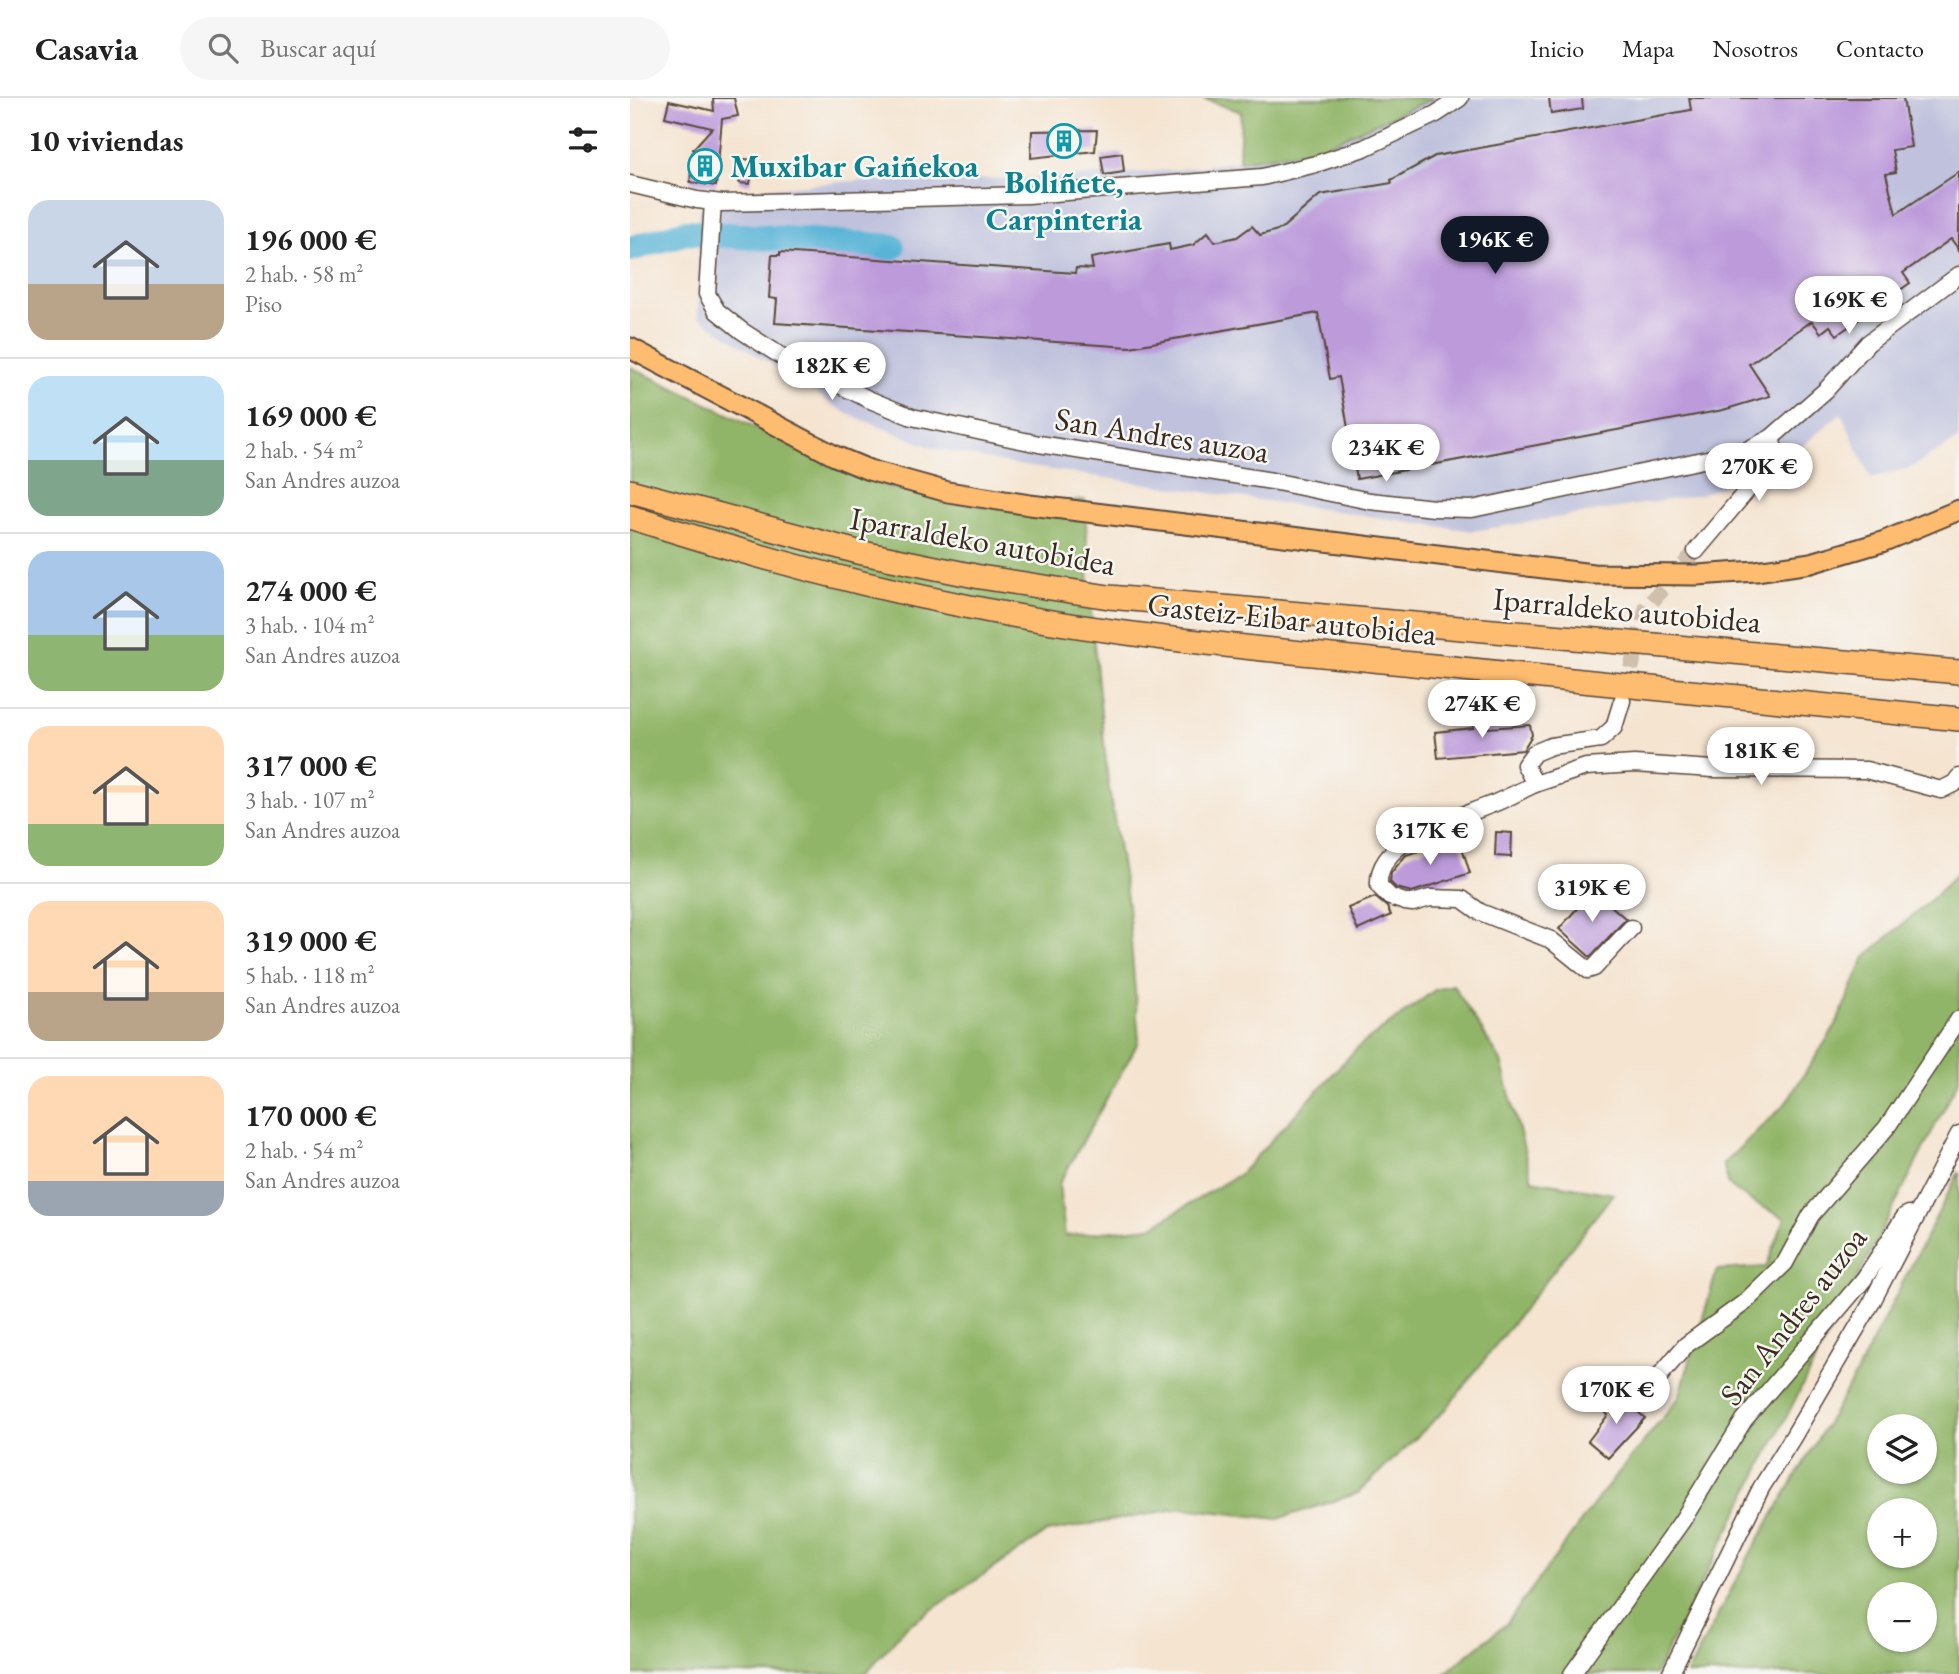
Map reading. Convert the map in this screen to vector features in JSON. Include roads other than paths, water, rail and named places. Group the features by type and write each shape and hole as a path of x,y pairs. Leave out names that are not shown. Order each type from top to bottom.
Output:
{"highway":[{"name":"Iparraldeko autobidea","path":"630,491 858,552 980,577 1109,597 1959,672"},
{"name":"Gasteiz-Eibar autobidea","path":"630,517 856,582 973,608 1112,631 1269,651 1763,697 1959,719"}],"main road":[{"path":"630,348 835,456 895,478 948,492 1593,574 1697,575 1756,571 1823,559 1882,542 1959,510"}],"street":[{"path":"630,184 713,202 833,202 1028,195 1262,177 1316,164 1364,148 1436,114 1460,98"},
{"name":"San Andres auzoa","path":"713,202 707,294 717,311 781,356 868,399 912,416 1039,444 1260,479 1370,501 1434,508 1472,509 1745,451 1771,438 1826,390 1868,342 1959,275"},
{"path":"1696,551 1776,456 1771,438"},
{"path":"1535,784 1525,765 1534,753 1551,746 1601,739 1614,727 1622,701"},
{"path":"1630,928 1594,968 1588,970 1551,940 1480,912 1462,899 1430,898 1413,903 1396,899 1382,891 1378,873 1402,845 1437,825 1535,784 1586,767 1634,764 1713,769 1866,770 1941,790 1959,778"},
{"name":"San Andres auzoa","path":"1649,1393 1686,1345 1744,1303 1785,1263 1811,1215 1887,1127 1959,1019"},
{"name":"San Andres auzoa","path":"1670,1674 1761,1488 1852,1336 1959,1134"},
{"name":"San Andres auzoa","path":"1572,1674 1682,1521 1744,1420 1864,1279 1905,1216 1921,1206"}],"waterway":[{"path":"630,249 686,232 892,247"}],"tunnel":[{"path":"1625,692 1647,607 1696,551"}],"place":[{"name":"Boliñete, Carpinteria","path":"1064,141"},
{"name":"Muxibar Gaiñekoa","path":"705,166"}]}
